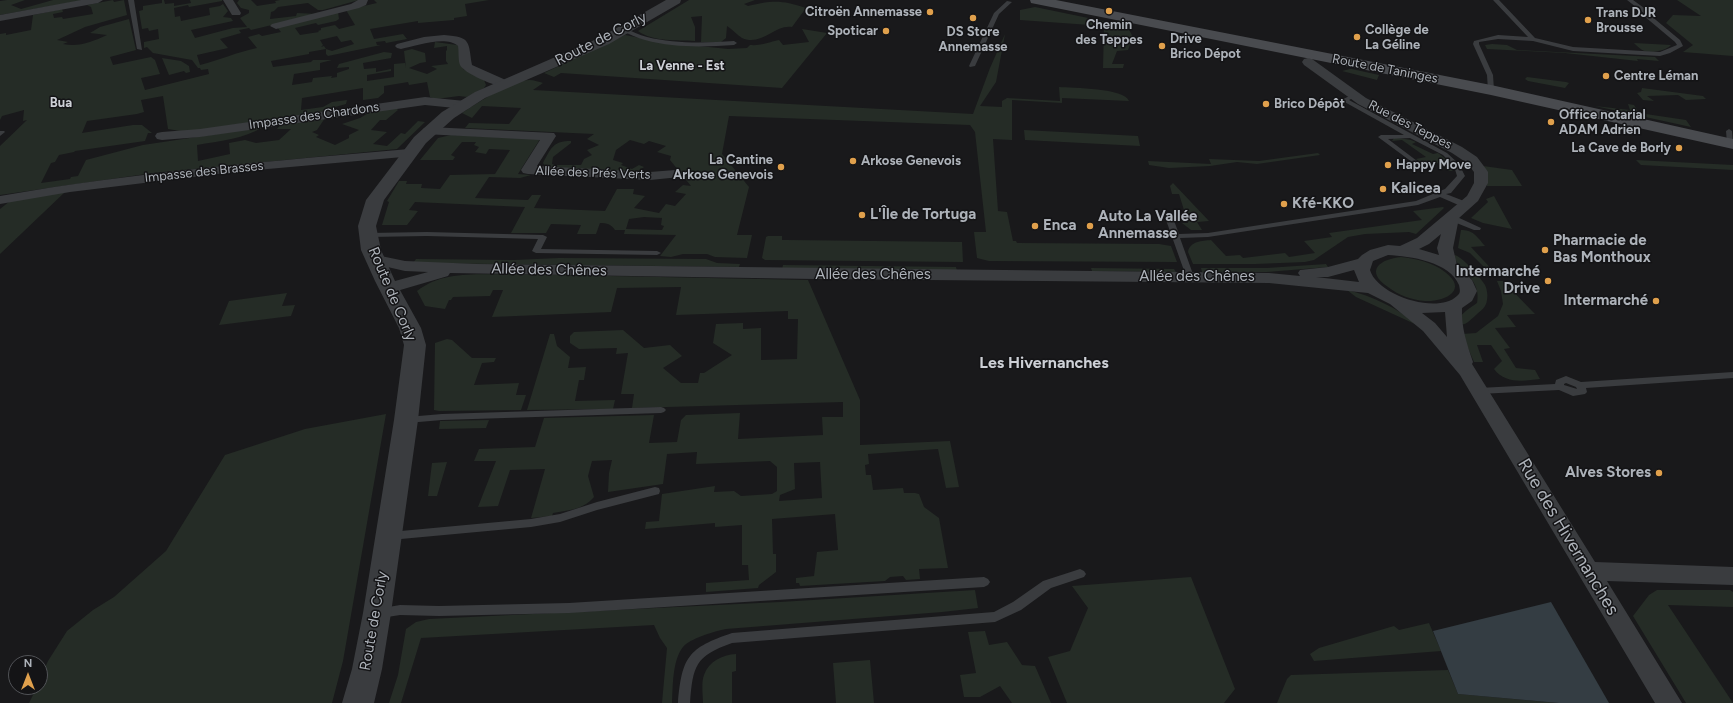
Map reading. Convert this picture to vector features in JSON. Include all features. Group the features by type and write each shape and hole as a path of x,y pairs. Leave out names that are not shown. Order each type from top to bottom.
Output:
{"main road":[{"name":"Route de Taninges","path":"1036,0 1730,139"}],"street":[{"path":"0,18 98,0"},
{"path":"228,0 236,13"},
{"path":"276,26 355,6 362,3 363,0"},
{"name":"Route de Corly","path":"358,703 367,669 377,613 406,420 415,345 410,328 371,250 367,226 375,200 409,153 429,131 448,115 465,104 504,84 594,46 675,0"},
{"path":"401,46 428,39 458,41 464,45 466,65 468,68 504,84"},
{"name":"Rue des Teppes","path":"1308,62 1354,96 1457,150 1472,160 1480,172 1482,181 1473,198 1452,218 1423,241 1402,251"},
{"name":"Impasse des Chardons","path":"162,136 200,133 425,101 465,104"},
{"name":"Allée des Prés Verts","path":"429,131 549,136 528,170 650,176 675,174"},
{"name":"Impasse des Brasses","path":"0,200 78,187 234,168 409,153"},
{"path":"1450,267 1445,248 1452,218"},
{"path":"1388,250 1402,251 1428,256 1450,267 1466,282 1468,289 1467,296 1462,302 1454,306 1434,309 1409,305 1396,301 1374,288 1365,280 1361,271 1362,263 1367,257 1376,252 1388,250"},
{"name":"Allée des Chênes","path":"376,260 405,266 476,269 1269,278 1374,288"},
{"name":"Allée des Chênes","path":"1269,278 1328,272 1362,263"},
{"name":"Allée des Chênes","path":"390,288 436,274 476,269"},
{"name":"Rue des Hivernanches","path":"1396,301 1429,327 1467,371 1669,703"},
{"name":"Rue des Hivernanches","path":"1454,306 1452,317 1454,327 1467,371"},
{"path":"1588,571 1733,576"}],"lane":[{"path":"131,0 140,49"},
{"path":"1496,0 1533,39"},
{"path":"1491,90 1490,75 1476,44 1477,40 1498,37 1533,39 1573,49 1588,51 1660,54 1680,46 1678,41 1646,15 1649,14 1630,0"},
{"path":"972,66 997,13 1010,2"},
{"path":"624,30 646,38 664,41 708,45 734,44"},
{"path":"1176,236 1208,235 1418,203 1448,191 1461,176 1458,165 1446,154 1344,100 1354,96"},
{"path":"1415,138 1396,136 1381,137 1418,164"},
{"path":"1439,194 1466,205"},
{"path":"1452,218 1477,228"},
{"path":"1170,220 1190,277"},
{"path":"369,235 427,234 543,237 536,251 657,252"},
{"path":"1479,391 1560,387 1565,391 1577,393 1582,392 1580,385 1733,375"},
{"path":"406,420 442,416 661,410"},
{"path":"388,536 531,523 560,518 597,506 655,492"},
{"path":"684,703 685,683 690,666 697,654 711,644 746,636 995,617 1017,606 1047,584 1080,574"},
{"path":"377,613 400,610 455,611 569,608 984,582"}],"shaded area":[{"path":"25,0 11,5 21,9 53,0 85,0 0,15 0,1"},
{"path":"113,0 114,2 124,0 127,15 85,27 57,40 68,42 63,44 69,45 91,42 107,35 90,33 100,27 129,19 136,50 110,57 113,65 151,57 155,60 160,74 141,78 145,90 209,74 208,69 201,70 192,60 153,53 147,47 144,48 144,42 159,39 158,29 149,31 148,28 142,29 139,11 143,10 143,6 162,3 162,0 164,0 165,4 174,3 174,6 191,3 190,0 222,0 189,7 188,5 174,8 175,17 180,16 181,21 210,15 209,8 223,4 228,11 223,17 231,18 233,21 191,30 195,38 233,28 247,27 240,18 249,13 249,10 241,8 237,3 239,0 251,0 257,6 276,3 275,1 280,0 359,0 323,10 318,10 308,3 278,7 271,12 270,19 296,16 297,13 318,14 251,30 249,28 239,30 241,33 220,39 228,48 197,55 200,65 257,48 248,37 259,34 262,36 281,32 277,27 338,12 339,19 336,21 318,25 316,23 295,28 300,35 319,32 318,31 321,30 321,28 335,25 339,29 355,25 346,10 377,3 374,0 489,0 465,4 467,16 454,18 454,20 418,23 418,21 370,29 374,39 403,34 407,39 386,43 385,41 376,42 377,45 381,45 328,56 326,54 326,49 309,52 309,54 271,61 273,67 311,62 313,60 332,60 320,63 320,70 294,74 292,85 312,82 313,78 332,76 331,78 337,77 337,73 349,69 349,67 337,68 339,64 384,52 392,53 391,58 363,63 364,69 376,68 376,72 391,69 391,71 367,75 367,81 394,77 394,64 405,63 406,68 404,51 412,49 425,53 426,62 409,68 427,74 437,69 431,66 448,64 446,61 447,46 434,48 435,42 457,45 459,47 463,69 484,80 486,85 484,88 467,97 459,96 436,99 430,97 427,82 409,85 408,82 384,86 384,93 378,98 363,100 363,88 302,98 301,110 323,107 332,102 347,100 346,104 335,107 334,110 186,132 168,129 163,96 141,100 144,112 87,121 82,133 142,125 152,133 148,133 145,141 75,151 59,155 55,162 51,163 41,183 70,179 71,177 78,176 86,160 143,145 263,127 240,137 197,145 198,161 230,154 229,143 245,140 256,143 279,140 291,129 277,129 281,124 325,118 317,130 312,132 319,135 316,137 335,145 349,138 349,135 359,130 342,124 360,118 372,111 396,108 398,110 386,120 380,120 371,130 387,132 373,144 387,146 401,133 405,134 418,121 425,122 397,149 153,173 0,195 0,146 27,120 23,121 24,110 2,116 0,120 0,34 6,33 6,35 31,30 33,15 62,9 63,12 53,14 54,18 62,17 63,19 93,14 91,7 87,5","holes":["337,36 341,42 351,40 354,44 332,51 326,49 324,46 321,47 323,45 320,40"]},
{"path":"689,0 755,0 744,4 748,6 771,2 784,2 806,8 792,27 780,29 755,40 742,38 727,26 726,38 721,42 701,42 702,16 691,17 695,27 695,41 658,39 644,35 638,31"},
{"path":"1677,0 1733,0 1733,56 1683,52 1693,45 1666,23 1673,15 1701,16"},
{"path":"1035,7 1127,26 1133,37 1128,50 1117,51 1112,64 1124,64 1123,68 1103,68 1104,26 1020,20 1020,10"},
{"path":"802,29 827,33 782,88 561,73 554,77 544,73 625,35 660,42 728,49 747,48 750,45 779,40 783,45 809,42"},
{"path":"1005,34 996,82 980,106 1002,107 1002,101 1007,98 1060,101 1059,87 1109,91 1118,93 1129,101 1062,98 1062,103 1012,100 1012,140 993,139 998,211 1007,212 1013,241 1016,241 1017,243 1159,244 1171,246 1177,262 989,261 977,258 974,232 986,232 975,132 970,125 729,116 722,154 749,187 737,235 752,235 747,258 715,257 707,254 683,254 671,257 660,256 676,235 624,234 625,230 615,230 609,224 605,223 600,223 596,234 577,234 581,225 551,224 546,233 511,233 525,207 415,202 409,210 418,211 407,225 382,225 389,202 387,201 399,181 407,181 406,184 422,184 421,188 440,189 450,175 495,174 510,150 489,149 486,154 475,152 479,147 474,145 476,142 462,142 451,155 455,157 453,160 420,160 438,138 451,135 540,139 518,174 531,175 520,178 489,177 475,198 528,200 532,195 541,195 534,208 605,211 617,189 634,189 633,194 645,196 634,208 659,213 666,204 675,206 686,194 675,192 683,185 691,186 670,160 671,156 657,152 666,146 649,141 644,144 630,140 616,150 613,160 623,163 621,165 632,169 639,165 644,167 638,172 546,167 543,163 553,146 565,141 571,141 571,143 553,157 552,164 581,165 584,159 592,155 587,150 599,145 587,139 594,134 465,128 469,123 509,124 521,108 482,106 472,118 462,113 495,93 523,81 532,80 543,83 533,90 973,114 990,68","holes":["644,217 662,218 661,225 664,226 662,230 626,229 629,219"]},
{"path":"1634,43 1671,45 1661,50 1649,52 1642,50"},
{"path":"1485,45 1507,45 1517,50 1655,57 1659,61 1637,59 1638,61 1565,53 1487,49"},
{"path":"162,58 181,61 189,66 190,72 186,73 184,71 169,75"},
{"path":"1350,69 1379,75 1377,80 1342,71"},
{"path":"1527,77 1569,83 1565,88 1528,81 1525,79"},
{"path":"1642,88 1703,96 1706,99 1686,100 1678,95 1647,96 1654,101 1643,100 1637,93 1641,92"},
{"path":"1628,104 1634,105 1639,113 1686,120 1691,127 1595,106 1630,110"},
{"path":"1024,130 1138,136 1140,146 1025,140"},
{"path":"1394,138 1416,142 1412,144 1433,154 1438,153 1447,160 1453,171 1449,171 1437,163 1424,165 1416,159 1426,157 1402,140 1392,141"},
{"path":"1318,153 1320,155 1257,164 1237,162 1210,166 1169,168 1149,165 1148,161 1211,164 1209,159 1259,161"},
{"path":"1636,160 1733,165 1733,170 1641,165"},
{"path":"1483,166 1512,170 1522,186 1487,186 1487,175"},
{"path":"1173,183 1209,221 1197,222 1202,230 1191,230 1182,223 1188,223 1179,194 1172,194 1170,186"},
{"path":"65,192 0,254 0,209 10,201"},
{"path":"1494,196 1512,229 1483,223 1471,218 1488,202 1486,199"},
{"path":"1444,208 1416,234 1409,232 1365,234 1348,237 1314,260 1305,262 1193,264 1188,252 1189,248 1194,244 1200,241 1211,240 1226,256 1240,255 1243,258 1285,253 1289,257 1315,253 1304,241 1332,237 1329,233 1422,220 1413,211"},
{"path":"1461,230 1472,233 1485,246 1471,247 1497,275 1492,275 1470,253 1458,248"},
{"path":"782,236 782,240 962,242 963,262 765,260 762,258 766,237"},
{"path":"1454,255 1466,263 1475,272 1487,290 1486,305 1468,322 1461,325 1458,325 1458,321 1464,312 1477,303 1478,296 1475,284 1455,260"},
{"path":"1401,257 1424,262 1445,272 1452,278 1455,284 1452,294 1433,301 1425,301 1405,297 1392,290 1381,281 1377,276 1376,271 1381,263 1393,258"},
{"path":"559,258 706,259 717,263 740,264 739,267 413,263 416,259 514,260"},
{"path":"1326,264 1328,267 1267,272 1202,272 1201,268 1267,268"},
{"path":"783,265 956,267 957,271 782,269"},
{"path":"1091,268 1174,269 1176,272 1092,271"},
{"path":"473,274 808,280 860,400 860,445 950,441 959,487 946,488 938,449 868,454 869,464 865,465 866,475 871,475 873,490 903,488 904,493 919,494 924,507 939,518 948,568 919,569 920,579 906,580 903,576 890,577 885,581 800,586 799,583 796,583 796,578 814,576 817,552 838,550 835,514 772,519 773,554 776,554 776,572 759,585 758,588 706,592 706,583 749,580 748,565 742,565 742,525 715,527 715,523 645,529 646,522 659,521 662,494 715,486 714,492 734,491 741,496 772,494 777,491 777,467 770,461 696,464 697,452 667,454 663,484 608,492 609,473 612,460 592,461 588,476 594,497 590,501 575,509 553,513 552,516 531,518 545,469 510,470 498,506 478,507 496,461 474,461 479,449 535,447 544,418 654,415 649,443 677,442 681,420 686,415 740,413 738,439 823,435 822,417 843,417 843,402 632,408 634,394 621,394 628,353 616,354 617,348 579,349 570,343 570,336 574,332 623,330 644,348 670,345 682,356 663,368 681,383 698,383 700,373 704,373 732,355 713,343 716,324 743,323 743,329 761,328 761,360 797,359 798,319 788,319 788,311 676,315 681,287 617,288 611,312 492,317 503,290 493,290 490,296 453,297 449,300 445,309 425,306 417,291 427,284 449,277","holes":["820,462 822,498 779,501 780,495 795,489 794,463"]},
{"path":"1497,281 1503,281 1535,314 1507,315 1516,327 1495,328 1510,348 1504,349 1516,368 1535,370 1540,379 1515,380 1498,374 1494,369 1502,361 1491,345 1477,345 1483,362 1474,362 1462,334 1476,333 1498,316 1503,304 1501,291"},
{"path":"1347,290 1384,303 1402,313 1417,325 1356,297"},
{"path":"287,293 282,306 295,305 291,316 219,325 229,301"},
{"path":"550,334 554,334 557,346 570,357 568,368 586,367 584,380 579,380 575,401 615,400 613,409 527,410"},
{"path":"447,339 452,340 472,358 496,358 494,362 482,363 474,385 519,383 516,395 526,395 521,410 434,410 435,343"},
{"path":"386,414 343,661 332,703 29,703 33,695 48,695 48,661 67,631 93,610 114,597 166,551 225,455 305,429"},
{"path":"489,420 486,428 439,429 440,421"},
{"path":"447,462 437,496 428,496 432,463"},
{"path":"1191,577 1235,689 1224,703 1067,703 1048,657 1070,651 1088,608 1072,586"},
{"path":"975,590 978,608 726,629 703,636 686,644 679,653 674,674 672,703 662,703 667,648 654,625 421,638 401,703 389,703 398,675 406,629 416,622 429,619 780,602"},
{"path":"1657,590 1730,590 1733,592 1733,607 1668,605 1733,703 1686,703 1633,616 1649,595"},
{"path":"1551,602 1609,703 1559,703 1458,694 1433,631"},
{"path":"1429,623 1441,651 1314,661 1310,654 1319,648 1394,626 1399,630"},
{"path":"985,631 989,645 1007,642 1022,665 1035,666 1051,703 1012,703 1000,686 980,697 964,697 960,675 976,673 968,632"},
{"path":"736,654 736,671 732,672 732,703 703,703 702,689 706,670 713,662 721,657"},
{"path":"870,660 874,703 836,703 833,663"},
{"path":"1448,670 1458,694 1559,703 1277,703 1287,679 1291,675"}],"place":[{"name":"Chemin des Teppes","path":"1109,11"},
{"name":"Citroën Annemasse","path":"930,12"},
{"name":"DS Store Annemasse","path":"973,18"},
{"name":"Trans DJR Brousse","path":"1588,20"},
{"name":"Spoticar","path":"886,31"},
{"name":"Collège de La Géline","path":"1357,37"},
{"name":"Drive Brico Dépot","path":"1162,46"},
{"name":"Centre Léman","path":"1606,76"},
{"name":"Brico Dépôt","path":"1266,104"},
{"name":"Office notarial ADAM Adrien","path":"1551,122"},
{"name":"La Cave de Borly","path":"1679,148"},
{"name":"Arkose Genevois","path":"853,161"},
{"name":"Happy Move","path":"1388,165"},
{"name":"La Cantine Arkose Genevois","path":"781,167"},
{"name":"Kalicea","path":"1383,189"},
{"name":"Kfé-KKO","path":"1284,204"},
{"name":"L'Île de Tortuga","path":"862,215"},
{"name":"Enca","path":"1035,226"},
{"name":"Auto La Vallée Annemasse","path":"1090,226"},
{"name":"Pharmacie de Bas Monthoux","path":"1545,250"},
{"name":"Intermarché Drive","path":"1548,281"},
{"name":"Intermarché","path":"1656,301"},
{"name":"Alves Stores","path":"1659,473"}],"district":[{"name":"La Venne - Est","path":"682,66"},
{"name":"Bua","path":"61,103"},
{"name":"Les Hivernanches","path":"1044,363"}]}
